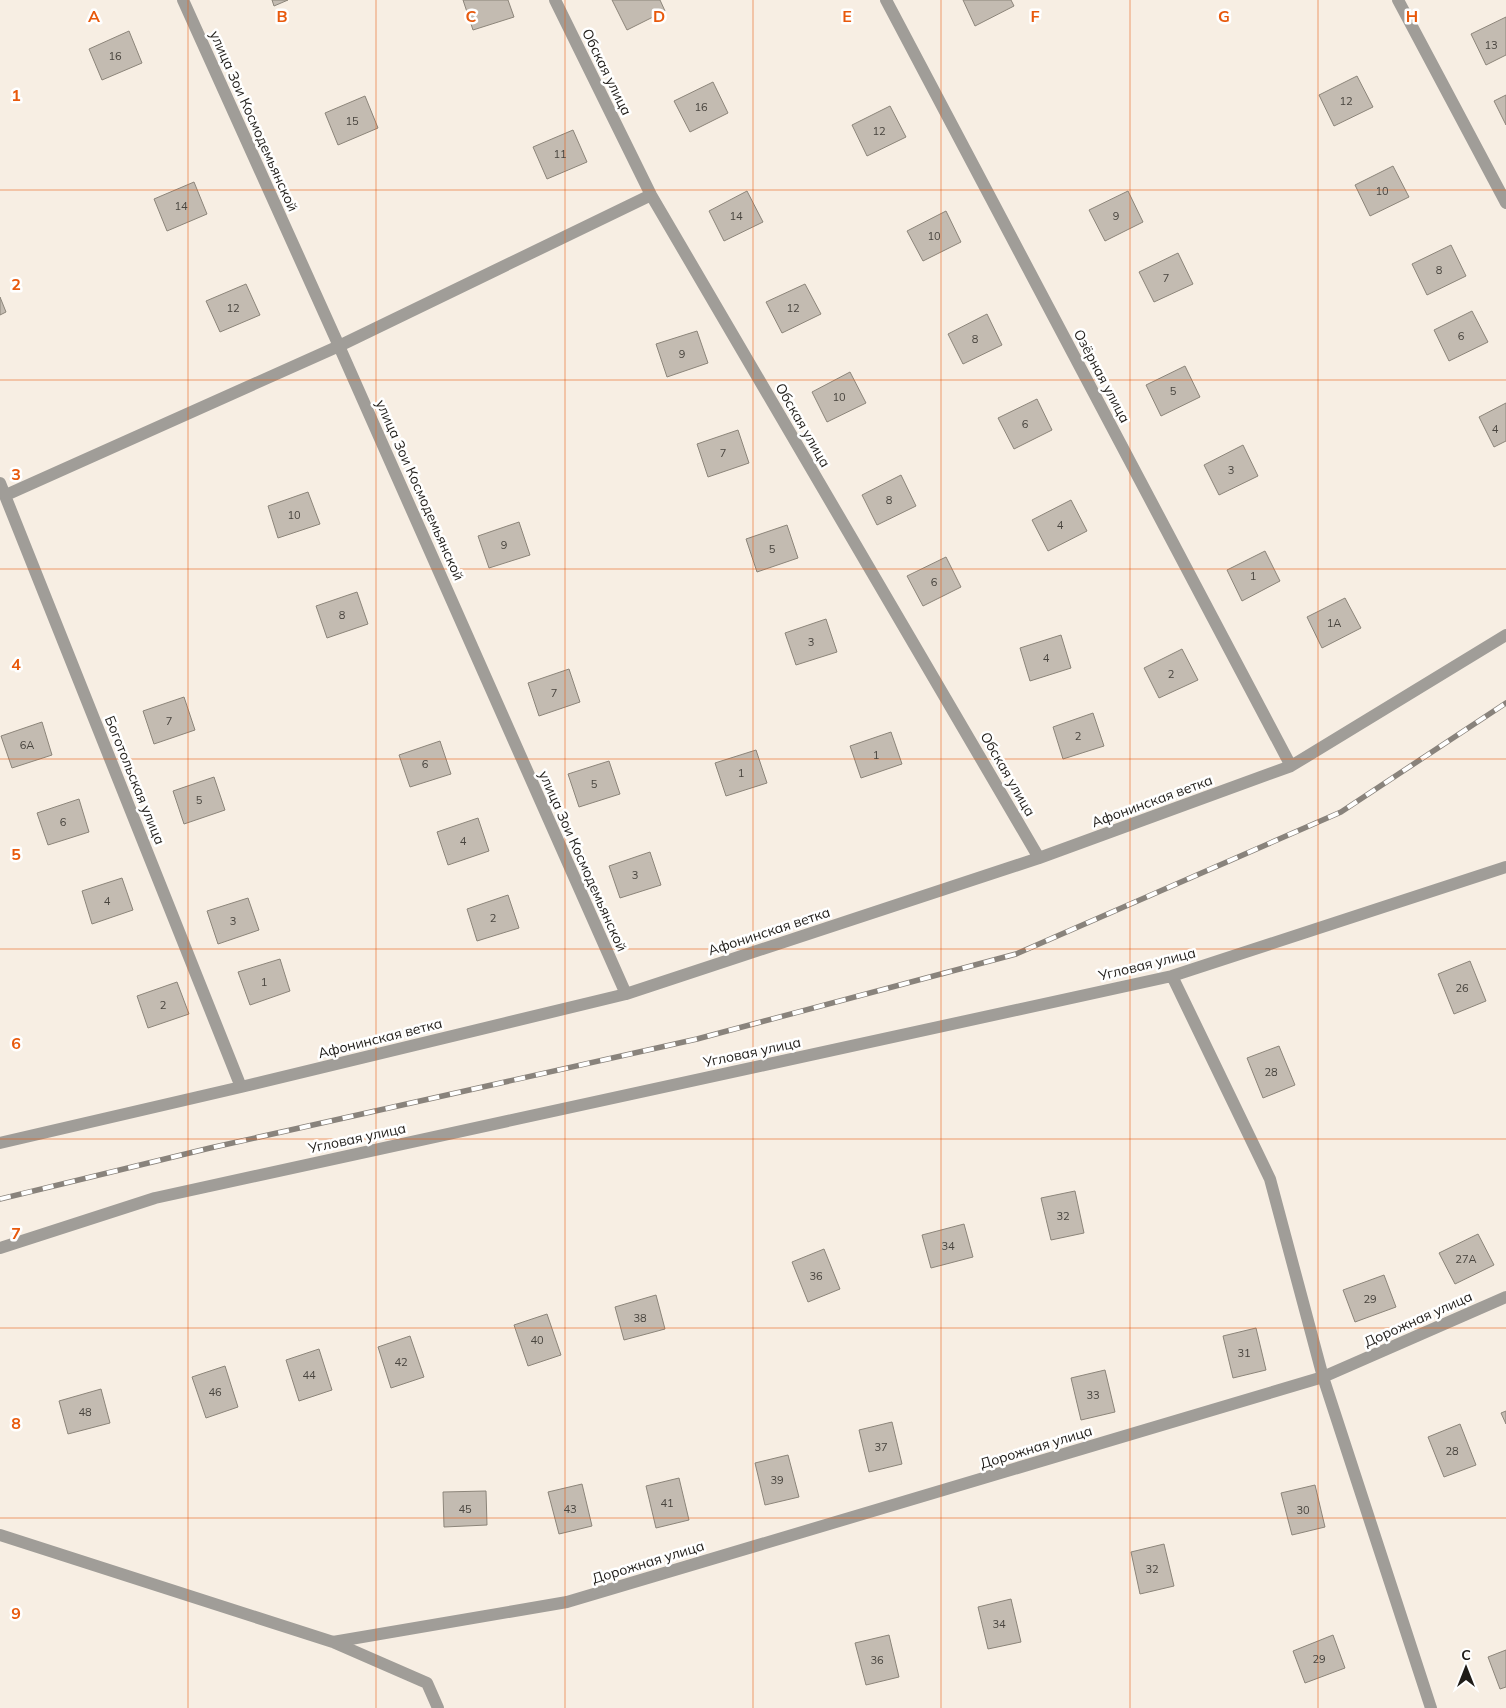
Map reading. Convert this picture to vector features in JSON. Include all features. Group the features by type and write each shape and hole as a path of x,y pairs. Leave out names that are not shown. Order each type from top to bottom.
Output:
{"street":[{"name":"улица Зои Космодемьянской","path":"183,0 339,346 626,994"},
{"name":"Обская улица","path":"555,0 651,195 1040,858"},
{"name":"Озёрная улица","path":"886,0 1291,766"},
{"path":"1398,0 1506,203"},
{"path":"3,489 339,346 651,195"},
{"name":"Боготольская улица","path":"3,489 241,1087"},
{"name":"Афонинская ветка","path":"0,1143 626,994 1040,858 1291,766 1506,635"},
{"name":"Угловая улица","path":"0,1248 155,1198 1172,976 1506,867"},
{"path":"1172,976 1270,1179 1323,1378 1430,1708"},
{"name":"Дорожная улица","path":"333,1642 567,1602 1323,1378 1506,1297"},
{"path":"0,1535 333,1642 427,1683 438,1708"}],"building":[{"path":"272,0 288,0 274,6"},
{"path":"463,0 508,0 514,17 473,30"},
{"path":"612,0 660,0 665,11 627,30"},
{"path":"963,0 1011,0 1014,6 975,26"},
{"path":"1506,17 1506,55 1486,65 1471,34"},
{"path":"129,31 142,63 102,80 89,49"},
{"path":"1357,76 1373,107 1334,126 1319,95"},
{"path":"713,82 728,113 690,132 674,101"},
{"path":"1506,95 1506,125 1494,101"},
{"path":"365,96 378,128 338,145 325,113"},
{"path":"890,106 906,137 867,156 852,125"},
{"path":"573,130 587,162 547,179 533,147"},
{"path":"1393,166 1409,197 1370,216 1355,185"},
{"path":"194,182 207,214 167,231 154,199"},
{"path":"747,191 763,222 724,241 709,211"},
{"path":"1128,191 1143,222 1105,241 1089,210"},
{"path":"946,211 961,242 923,261 907,231"},
{"path":"1451,245 1466,276 1427,295 1412,264"},
{"path":"1178,253 1193,284 1154,302 1139,272"},
{"path":"246,284 260,315 220,332 206,301"},
{"path":"805,284 821,314 782,333 766,302"},
{"path":"0,297 6,312 0,315"},
{"path":"1472,311 1488,342 1449,361 1434,330"},
{"path":"987,314 1002,345 963,364 948,334"},
{"path":"697,331 708,363 667,377 656,344"},
{"path":"1185,366 1200,397 1161,416 1146,385"},
{"path":"850,372 866,403 827,422 812,392"},
{"path":"1037,399 1052,430 1014,449 998,418"},
{"path":"1506,403 1506,441 1494,447 1479,417"},
{"path":"738,430 749,463 708,477 697,444"},
{"path":"1243,445 1258,476 1219,495 1204,465"},
{"path":"901,475 916,506 877,525 862,495"},
{"path":"308,492 320,524 278,538 268,506"},
{"path":"1071,500 1087,531 1048,551 1032,520"},
{"path":"519,522 530,555 489,568 478,536"},
{"path":"787,525 798,558 757,572 746,539"},
{"path":"1265,551 1280,581 1242,601 1227,570"},
{"path":"946,557 961,587 923,606 907,576"},
{"path":"357,592 368,624 327,638 316,606"},
{"path":"1345,598 1361,628 1322,648 1307,617"},
{"path":"826,619 837,652 796,665 785,633"},
{"path":"1061,635 1071,668 1030,681 1020,648"},
{"path":"1182,649 1198,680 1159,698 1144,668"},
{"path":"569,669 580,702 539,716 528,683"},
{"path":"184,697 195,730 154,744 143,711"},
{"path":"1093,713 1104,746 1063,759 1053,727"},
{"path":"42,722 52,755 12,768 1,736"},
{"path":"891,732 902,764 861,778 850,746"},
{"path":"440,741 451,774 410,787 399,755"},
{"path":"756,750 767,783 726,796 715,763"},
{"path":"609,761 620,794 579,807 568,774"},
{"path":"214,777 225,810 184,824 173,791"},
{"path":"79,799 89,832 48,845 37,813"},
{"path":"478,818 489,851 448,865 437,832"},
{"path":"650,852 661,885 620,898 609,866"},
{"path":"122,878 133,910 92,924 82,891"},
{"path":"508,895 519,928 477,941 467,909"},
{"path":"248,898 259,930 218,944 207,911"},
{"path":"280,959 290,991 250,1005 238,972"},
{"path":"1470,961 1486,1001 1454,1014 1438,974"},
{"path":"177,982 189,1014 148,1028 137,996"},
{"path":"1279,1046 1295,1085 1263,1098 1247,1058"},
{"path":"1075,1191 1084,1233 1051,1240 1041,1198"},
{"path":"964,1224 973,1257 931,1268 922,1235"},
{"path":"1478,1234 1494,1265 1455,1284 1439,1253"},
{"path":"824,1249 840,1289 808,1302 792,1262"},
{"path":"1384,1275 1396,1307 1355,1322 1343,1290"},
{"path":"656,1295 665,1329 624,1340 615,1307"},
{"path":"547,1314 561,1355 528,1366 514,1325"},
{"path":"1256,1328 1266,1370 1233,1378 1223,1336"},
{"path":"410,1336 424,1377 391,1388 378,1347"},
{"path":"319,1349 332,1390 299,1401 286,1360"},
{"path":"225,1366 238,1407 206,1418 192,1377"},
{"path":"1105,1370 1115,1412 1081,1420 1071,1378"},
{"path":"101,1389 110,1423 68,1434 59,1401"},
{"path":"1506,1411 1506,1424 1501,1413"},
{"path":"892,1422 902,1464 869,1472 859,1430"},
{"path":"1460,1424 1476,1465 1444,1477 1428,1437"},
{"path":"788,1455 799,1497 765,1505 755,1463"},
{"path":"679,1478 689,1520 656,1528 646,1486"},
{"path":"582,1484 592,1526 559,1534 548,1492"},
{"path":"1315,1485 1325,1527 1292,1535 1281,1493"},
{"path":"486,1491 487,1525 444,1527 443,1492"},
{"path":"1164,1544 1174,1586 1140,1594 1131,1552"},
{"path":"1011,1599 1021,1642 988,1649 978,1607"},
{"path":"889,1635 899,1677 866,1685 855,1643"},
{"path":"1333,1635 1345,1668 1305,1683 1293,1651"},
{"path":"1506,1650 1506,1687 1500,1689 1488,1657"}],"railway":[{"path":"0,1199 210,1148 697,1039 1016,954 1341,812 1506,703"}]}
